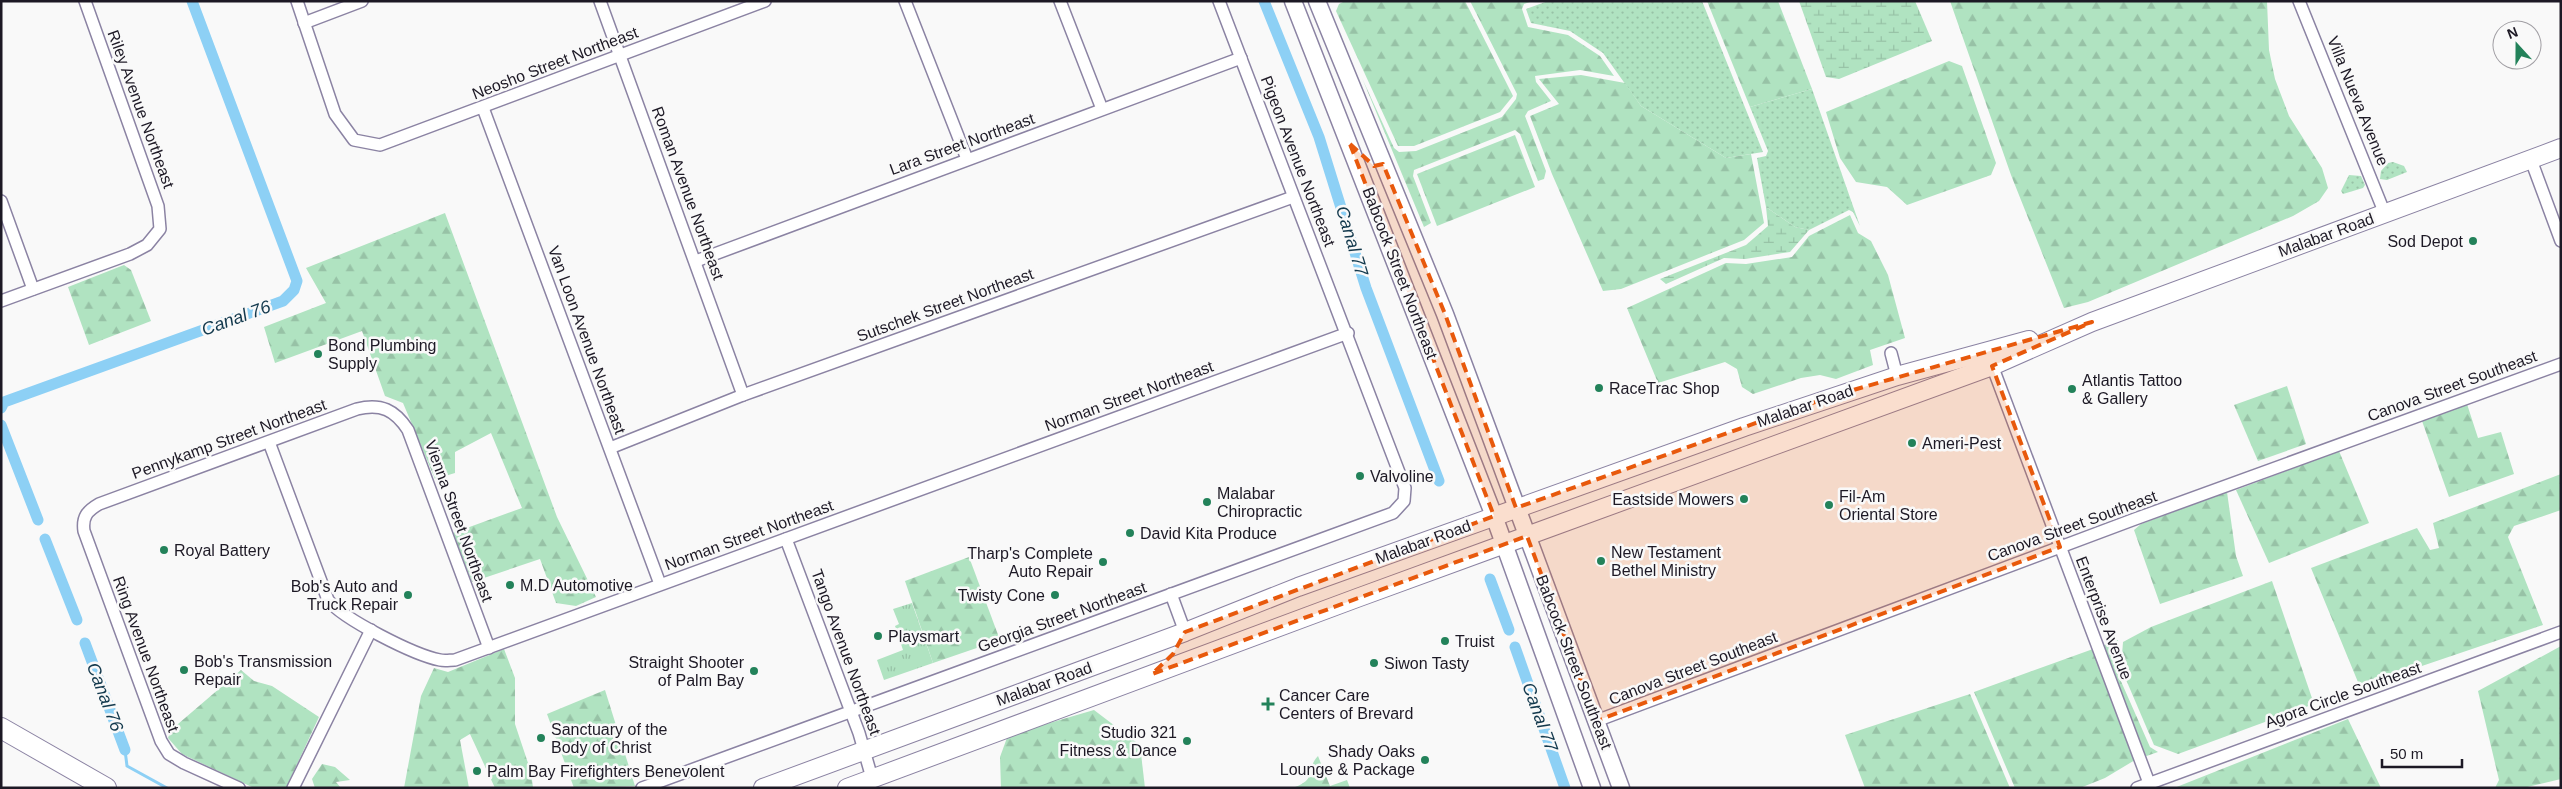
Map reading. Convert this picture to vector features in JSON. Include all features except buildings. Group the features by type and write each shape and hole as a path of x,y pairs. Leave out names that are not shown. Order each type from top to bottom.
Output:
{"highway":[{"path":"1,728 106,788"}],"main road":[{"name":"Babcock Street Northeast","path":"1293,1 1505,544"},
{"name":"Babcock Street Northeast","path":"1317,1 1445,314 1527,536"},
{"path":"1350,144 1374,166 1383,164"},
{"name":"Malabar Road","path":"847,788 1821,427 1990,358 2561,148"},
{"name":"Malabar Road","path":"763,788 1185,632 1298,587 1771,418 1897,376 1990,358"},
{"path":"1821,427 1833,418 1893,395 1896,390 1897,376"},
{"name":"Babcock Street Southeast","path":"1527,536 1621,788"},
{"name":"Babcock Street Southeast","path":"1505,544 1592,788"},
{"path":"1152,674 1173,654 1185,632"}],"street":[{"name":"Riley Avenue Northeast","path":"33,289 130,254 147,245 160,229 158,206 84,1"},
{"path":"297,1 304,23 362,1"},
{"name":"Roman Avenue Northeast","path":"600,1 696,261 743,395"},
{"name":"Neosho Street Northeast","path":"304,23 335,114 354,140 380,145 483,108 764,1"},
{"path":"905,1 967,159"},
{"path":"1060,1 1102,109"},
{"name":"Pigeon Avenue Northeast","path":"1219,1 1293,197 1348,334 1405,488 1404,501"},
{"name":"Villa Nueva Avenue","path":"2300,1 2385,214"},
{"name":"Lara Street Northeast","path":"696,261 1241,58"},
{"name":"Van Loon Avenue Northeast","path":"483,108 660,584"},
{"path":"2531,160 2561,241"},
{"name":"Sutschek Street Northeast","path":"610,448 743,395 1293,197"},
{"path":"1,201 33,289 1,300"},
{"name":"Norman Street Northeast","path":"269,442 328,600 335,608 371,630 442,661 455,660 1348,334"},
{"path":"1891,354 1897,376"},
{"name":"Enterprise Avenue","path":"1990,358 2149,783"},
{"name":"Canova Street Southeast","path":"1596,721 2060,547 2561,364"},
{"name":"Pennykamp Street Northeast","path":"84,518 87,512 99,504 357,409 368,406 390,410"},
{"name":"Vienna Street Northeast","path":"390,410 408,430 489,648"},
{"name":"Georgia Street Northeast","path":"642,788 1393,513 1404,501"},
{"name":"Ring Avenue Northeast","path":"84,518 84,531 161,741 169,754 184,763 239,788"},
{"name":"Tango Avenue Northeast","path":"786,539 851,711 872,778"},
{"path":"1171,594 1185,632"},
{"path":"293,788 371,630"},
{"name":"Agora Circle Southeast","path":"2137,788 2561,632"}],"highlighted area":[{"path":"1350,144 1374,166 1383,164 1445,314 1516,508 1832,396 2092,322 1992,366 2060,547 1596,721 1527,536 1152,674 1173,654 1185,632 1494,516"}],"green space":[{"path":"1345,1 1465,1 1513,96 1500,112 1414,146 1398,146 1336,11 1339,4"},
{"path":"1470,1 1533,1 1524,4 1522,9 1528,27 1568,35 1600,56 1614,76 1580,70 1535,76 1536,82 1551,101 1528,111 1525,116 1546,171 1544,179 1538,181 1520,134 1515,130 1414,170 1413,176 1431,223 1424,227 1362,78 1394,148 1399,152 1416,151 1502,117 1516,99 1517,94"},
{"path":"1548,1 1702,1 1763,152 1726,158 1641,106 1603,53 1570,31 1531,23 1526,9"},
{"path":"1707,1 1778,1 1812,89 1750,107"},
{"path":"1799,1 1915,1 1932,41 1839,79 1826,77"},
{"path":"1950,1 2267,1 2269,50 2275,79 2289,116 2322,168 2328,188 2319,201 2293,216 2088,302 2064,308 2011,175"},
{"path":"1949,61 1962,66 1996,163 1991,175 1907,205 1887,187 1856,182 1840,158 1826,112"},
{"path":"1581,75 1625,83 1641,106 1726,158 1751,154 1764,223 1744,240 1621,289 1603,291 1552,174 1530,116 1559,104 1539,79"},
{"path":"1812,89 1860,226 1853,212 1849,210 1809,230 1795,227 1766,207 1757,158 1766,156 1768,151 1750,107"},
{"path":"1515,135 1535,187 1437,226 1417,174"},
{"path":"2393,162 2404,166 2407,172 2387,180 2380,179 2381,171 2388,163"},
{"path":"2349,175 2361,176 2365,185 2363,188 2343,194 2341,191"},
{"path":"1766,207 1795,227 1809,230 1790,252 1745,259 1724,258 1666,284 1660,279 1746,245 1768,226"},
{"path":"445,213 557,517 596,597 576,606 556,603 540,559 472,582 453,533 522,508 491,433 455,452 455,473 435,479 403,403 385,396 362,331 275,363 264,327 326,303 306,268"},
{"path":"1850,215 1858,233 1871,241 1888,275 1905,338 1870,350 1873,365 1836,379 1820,375 1801,378 1753,394 1742,387 1737,369 1725,362 1658,383 1627,308 1726,263 1746,264 1792,257 1809,236"},
{"path":"124,265 131,270 151,321 89,345 68,287"},
{"path":"2287,386 2306,444 2258,461 2234,405"},
{"path":"2467,404 2478,438 2501,432 2514,474 2449,497 2422,421"},
{"path":"2339,451 2369,523 2269,563 2236,490"},
{"path":"2561,474 2561,510 2514,526 2508,537 2543,625 2360,687 2311,568 2417,528 2430,550 2439,548 2433,523"},
{"path":"2227,492 2236,556 2243,576 2160,604 2134,530 2141,524"},
{"path":"969,557 1000,640 933,663 905,581"},
{"path":"2272,581 2314,704 2178,754 2154,745 2121,668 2123,642 2151,627"},
{"path":"912,603 933,663 884,680 877,660 903,650 895,626 899,624 893,609"},
{"path":"2118,640 2116,670 2150,747 2158,752 2135,760 2105,778 2080,788 2015,788 1974,692"},
{"path":"2561,646 2561,779 2523,788 2495,788 2499,780 2478,691"},
{"path":"504,649 515,678 515,724 531,772 533,788 495,788 470,734 460,740 469,788 404,788 421,696 434,668 448,672"},
{"path":"241,670 254,681 272,686 319,717 286,788 254,788 182,754 168,738 171,730"},
{"path":"605,690 635,786 574,788 547,714"},
{"path":"1970,694 2010,788 1865,788 1845,735"},
{"path":"1094,710 1140,745 1145,788 1001,788 1000,757 1008,735"},
{"path":"2348,719 2381,788 2174,788"},
{"path":"1318,756 1330,786 1347,780 1350,788 1292,788 1305,782"},
{"path":"322,764 335,767 350,780 336,782 341,788 315,788 312,779"}],"waterway":[{"name":"Canal 76","path":"1,408 4,402 283,301 294,290 297,281 192,1"},
{"name":"Canal 77","path":"1264,1 1319,137 1366,288 1439,481"},
{"name":"Canal 76","path":"1,425 38,520"},
{"name":"Canal 76","path":"45,539 77,620"},
{"name":"Canal 77","path":"1490,579 1509,630"},
{"name":"Canal 76","path":"85,643 125,750"},
{"name":"Canal 77","path":"1515,647 1565,788"},
{"path":"125,750 127,766 167,788"}],"place":[{"name":"Sod Depot","path":"2473,241"},
{"name":"Bond Plumbing Supply","path":"318,354"},
{"name":"RaceTrac Shop","path":"1599,388"},
{"name":"Atlantis Tattoo & Gallery","path":"2072,389"},
{"name":"Ameri-Pest","path":"1912,443"},
{"name":"Valvoline","path":"1360,476"},
{"name":"Eastside Mowers","path":"1744,499"},
{"name":"Malabar Chiropractic","path":"1207,502"},
{"name":"Fil-Am Oriental Store","path":"1829,505"},
{"name":"David Kita Produce","path":"1130,533"},
{"name":"Royal Battery","path":"164,550"},
{"name":"New Testament Bethel Ministry","path":"1601,561"},
{"name":"Tharp's Complete Auto Repair","path":"1103,562"},
{"name":"M.D Automotive","path":"510,585"},
{"name":"Bob's Auto and Truck Repair","path":"408,595"},
{"name":"Twisty Cone","path":"1055,595"},
{"name":"Playsmart","path":"878,636"},
{"name":"Truist","path":"1445,641"},
{"name":"Siwon Tasty","path":"1374,663"},
{"name":"Bob's Transmission Repair","path":"184,670"},
{"name":"Straight Shooter of Palm Bay","path":"754,671"},
{"name":"Cancer Care Centers of Brevard","path":"1268,704"},
{"name":"Sanctuary of the Body of Christ","path":"541,738"},
{"name":"Studio 321 Fitness & Dance","path":"1187,741"},
{"name":"Shady Oaks Lounge & Package","path":"1425,760"},
{"name":"Palm Bay Firefighters Benevolent","path":"477,771"}]}
